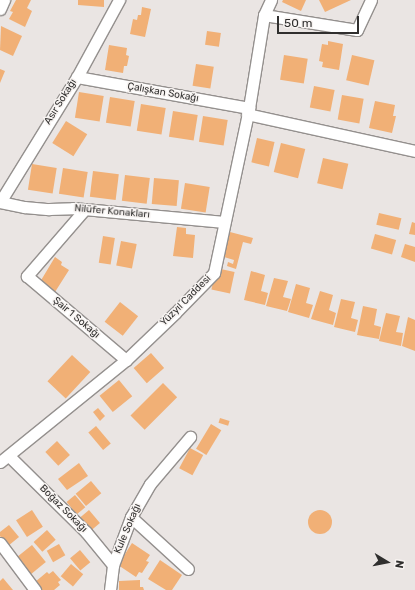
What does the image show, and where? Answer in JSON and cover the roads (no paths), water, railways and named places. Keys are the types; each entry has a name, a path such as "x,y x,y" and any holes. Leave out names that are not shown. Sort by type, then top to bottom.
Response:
{"street":[{"path":"0,9 4,0"},
{"name":"Asır Sokağı","path":"0,202 77,77 119,0"},
{"name":"Yüzyıl Caddesi","path":"0,462 126,360 214,273 248,111 264,15 271,0"},
{"path":"264,15 357,30 371,0"},
{"name":"Çalışkan Sokağı","path":"77,77 248,111 415,151"},
{"name":"Nilüfer Konakları","path":"0,202 49,209 84,209 224,222"},
{"name":"Şair 1 Sokağı","path":"84,209 27,276 126,360"},
{"name":"Kule Sokağı","path":"110,590 113,565 131,517 150,484 190,437"},
{"name":"Boğaz Sokağı","path":"9,456 86,532 113,565"},
{"path":"131,517 188,569"},
{"path":"0,543 36,590"}]}
